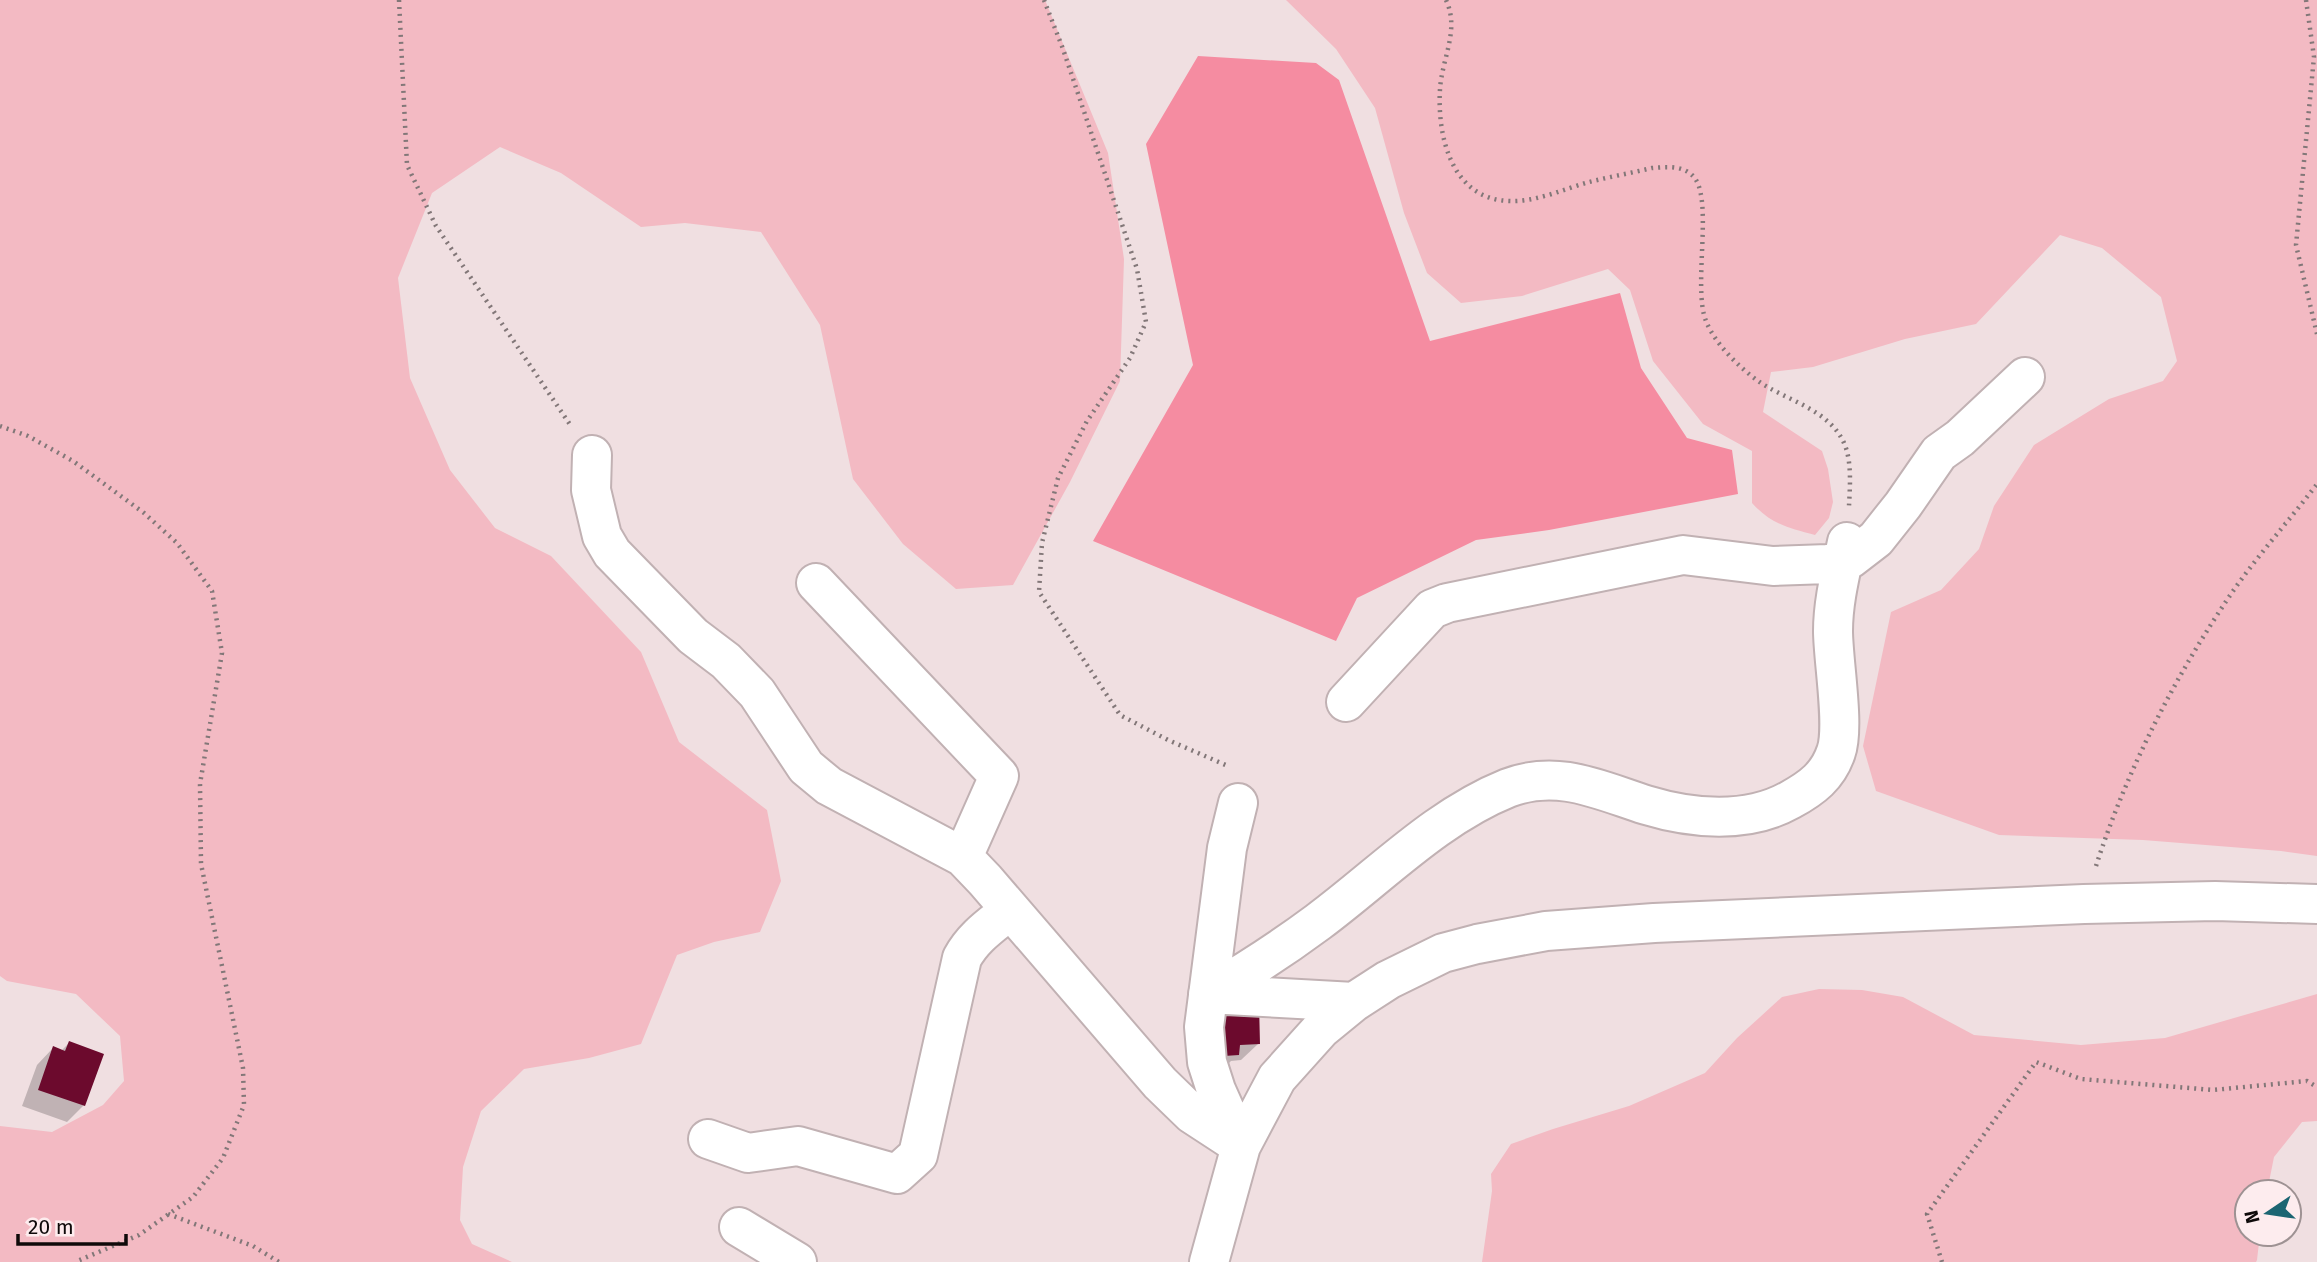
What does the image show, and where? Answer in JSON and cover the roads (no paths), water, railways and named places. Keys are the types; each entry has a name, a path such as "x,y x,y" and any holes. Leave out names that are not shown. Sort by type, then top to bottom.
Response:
{"street":[{"path":"1346,702 1432,609 1447,603 1683,555 1773,566 1863,551 1903,505 1939,453 1960,438 2025,377"},
{"path":"592,455 591,490 602,536 612,553 693,636 726,661 757,693 806,767 828,786 963,857 1160,1083 1192,1114 1241,1146"},
{"path":"1208,994 1318,922 1442,824 1509,788 1536,780 1562,779 1648,805 1722,817 1749,815 1780,806 1806,791 1825,775 1837,749 1839,719 1833,628 1836,594 1845,552"},
{"path":"817,583 999,776 963,857"},
{"path":"1238,803 1227,848 1204,1027 1208,1062 1216,1090 1241,1146"},
{"path":"1209,1262 1241,1146 1277,1078 1321,1029 1354,1002 1388,980 1443,953 1488,941 1546,931 1654,923 2084,904 2215,901 2317,904"},
{"path":"708,1139 748,1153 798,1146 897,1174 918,1155 962,957 979,934 1010,910"},
{"path":"1208,994 1354,1002"},
{"path":"739,1227 797,1262"}]}
